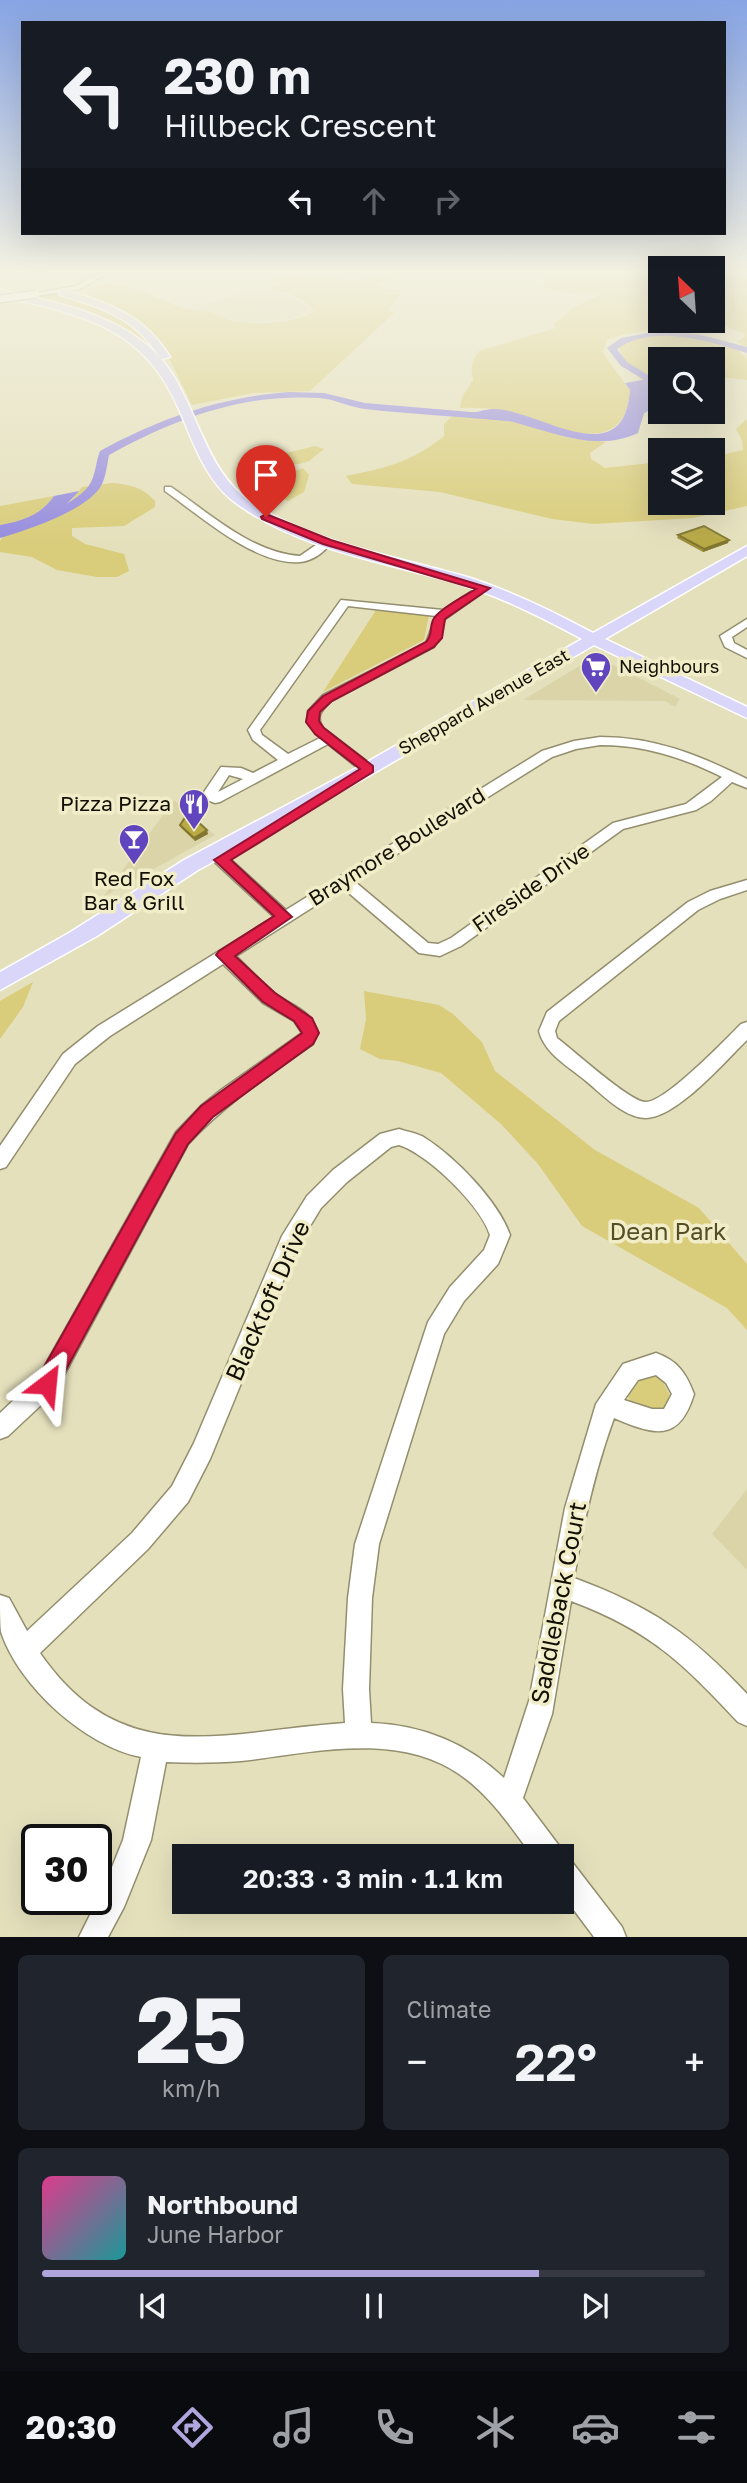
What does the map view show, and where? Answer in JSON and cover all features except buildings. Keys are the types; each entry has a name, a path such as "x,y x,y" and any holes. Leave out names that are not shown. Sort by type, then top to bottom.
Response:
{"main road":[{"path":"167,376 168,363"},
{"path":"159,364 218,480 242,503 280,525 327,542 484,588 519,601 747,713"},
{"name":"Sheppard Avenue East","path":"0,982 747,550"}],"street":[{"path":"168,489 245,542 277,555 299,559 316,552 327,542"},
{"path":"369,769 313,722 314,711 320,704 430,645 436,638 438,621 484,588"},
{"path":"287,760 257,737 254,730 345,602 446,614"},
{"path":"747,622 726,636 729,645 747,655"},
{"path":"253,779 329,738"},
{"name":"Braymore Boulevard","path":"0,1161 69,1059 104,1031 528,765 566,747 616,740 651,744 695,757 747,784"},
{"name":"Fireside Drive","path":"343,880 389,917 414,943 424,949 440,950 456,942 618,827 691,807 706,799 730,776"},
{"path":"217,856 284,917"},
{"path":"747,885 715,895 693,906 553,1017 547,1031 550,1042 619,1097 642,1110 650,1110 667,1103 747,1029"},
{"path":"0,1428 47,1384 182,1138 207,1111 307,1039 310,1033 306,1022 300,1016 269,998 224,955"},
{"name":"Blacktoft Drive","path":"24,1651 140,1541 180,1494 202,1451 289,1243 314,1202 327,1187 374,1148 386,1140 407,1138 418,1143 473,1194 494,1219 500,1235 491,1257 457,1294 435,1329 367,1544 356,1689 359,1735"},
{"name":"Saddleback Court","path":"508,1801 526,1762 542,1702 583,1475 607,1404"},
{"path":"563,1586 592,1596 662,1633 690,1654 747,1713"},
{"path":"0,1607 24,1651 45,1681 103,1733 126,1742 184,1750 359,1735 407,1738 452,1755 488,1780 508,1801 540,1844"},
{"path":"93,1937 114,1897 137,1840 156,1748"},
{"path":"574,1888 611,1937"}],"shaded area":[{"path":"642,380 648,385 648,392 638,433 617,440 575,439 510,421 467,414 490,409 511,411 575,432 595,434 612,430 624,416 630,390 625,383"},
{"path":"79,491 63,507 44,520 0,535 0,525 30,516 49,503 54,496"},
{"path":"596,656 680,699 675,707 665,701 523,700"},
{"path":"174,800 215,835 103,897"},
{"path":"747,1489 747,1570 712,1534"}],"green space":[{"path":"171,363 340,363 310,391 253,393 192,405"},
{"path":"473,363 610,363 630,390 625,413 614,427 599,433 581,433 499,410 460,408 462,397 473,380"},
{"path":"625,363 648,363 648,386 626,365"},
{"path":"725,363 747,363 747,380 725,377"},
{"path":"454,414 494,415 569,438 606,442 590,453 591,459 605,468 648,463 648,515 706,515 594,524 552,519 440,492 352,484 346,476 386,467 421,452 444,436 444,424"},
{"path":"747,419 747,506 725,511 725,454 743,450 742,440 736,429"},
{"path":"315,446 324,449 309,461 299,464 284,464 271,460 270,457"},
{"path":"303,468 309,475 304,492 288,501 276,495 295,471"},
{"path":"112,483 141,490 155,501 155,507 124,526 72,528 72,536 85,544 124,554 129,571 117,577 97,577 57,570 32,557 0,552 0,541 5,534 21,530 66,507 82,487"},
{"path":"54,496 43,508 30,516 0,525 0,506"},
{"path":"378,607 429,616 424,640 323,692"},
{"path":"33,982 23,1007 0,1039 0,1001"},
{"name":"Dean Park","path":"364,991 439,1005 453,1014 482,1042 495,1071 595,1150 699,1208 747,1264 747,1330 727,1308 582,1226 538,1164 501,1124 441,1073 380,1059 360,1049 366,1019"},
{"path":"647,1373 661,1378 672,1400 665,1409 655,1411 630,1401 627,1394"}],"waterway":[{"path":"624,363 648,378 643,411"},
{"path":"0,534 52,514 89,493 95,486 104,453 180,416 234,401 318,395 365,406 526,420"}],"place":[{"name":"Neighbours","path":"596,694"},
{"name":"Pizza Pizza","path":"194,831"},
{"name":"Red Fox Bar & Grill","path":"134,866"}],"route":[{"path":"47,1384 182,1138 207,1111 307,1039 310,1033 306,1022 300,1016 269,998 224,955 284,917 221,860 369,769 319,731 313,722 314,711 327,698 430,645 436,638 441,617 484,588 327,542 266,517"}]}
